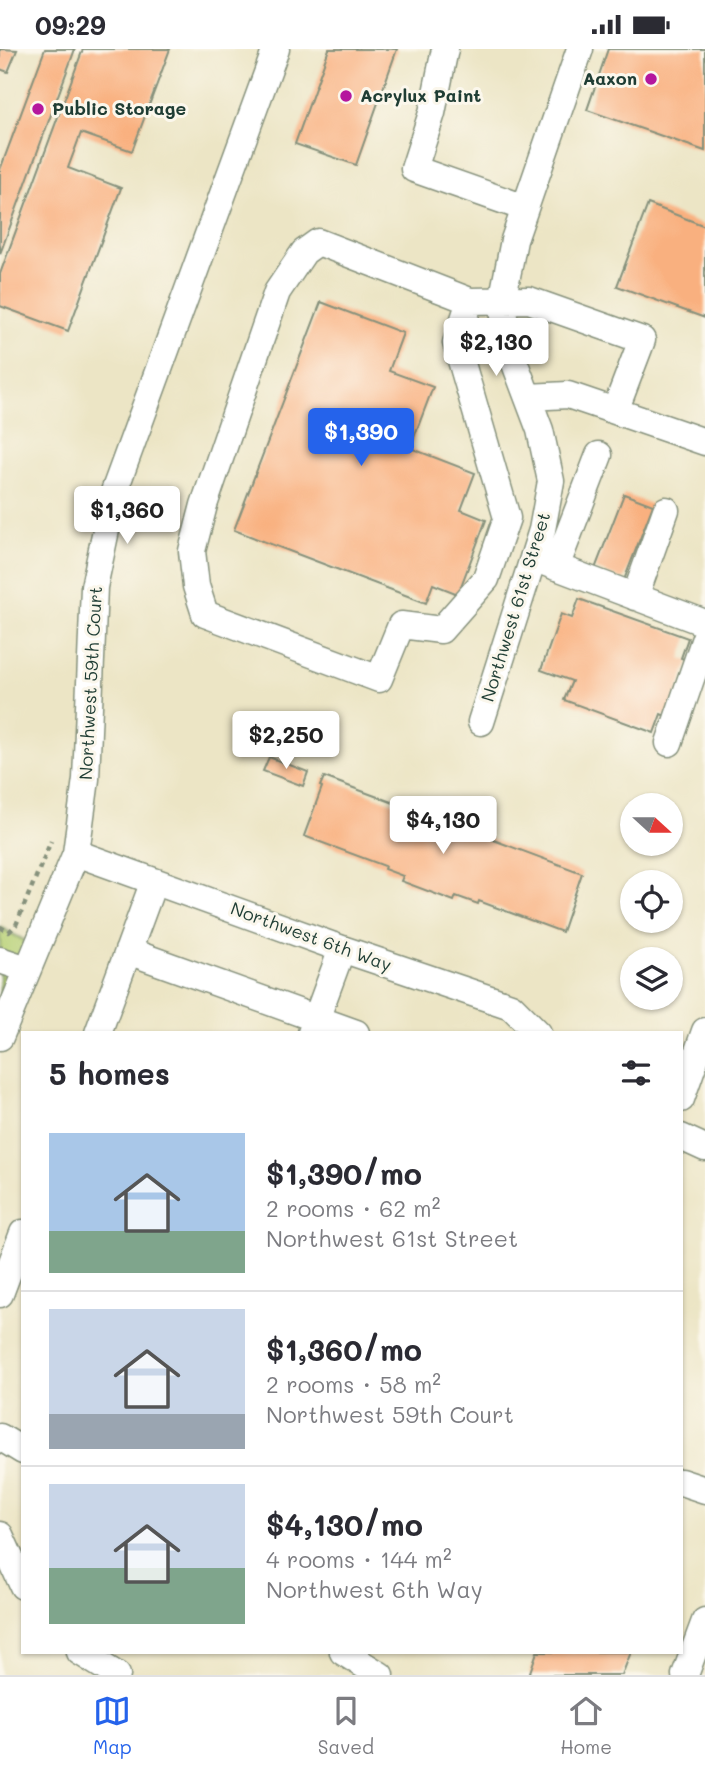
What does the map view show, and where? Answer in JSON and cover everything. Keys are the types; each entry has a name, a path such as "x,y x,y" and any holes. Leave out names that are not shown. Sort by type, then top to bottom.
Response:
{"street":[{"name":"Northwest 59th Court","path":"0,1037 76,853 86,779 94,587 114,492 276,49"},
{"path":"445,49 432,113 414,169 525,208"},
{"name":"Northwest 61st Street","path":"481,722 545,563 542,530 551,481 540,429 508,345 502,302 514,240 580,49"},
{"path":"470,301 456,343 507,518 486,579 441,630 401,625 379,679 205,614 196,586 192,551 204,505 277,292 304,253 318,242 470,301 529,299 642,340 615,411"},
{"path":"528,397 568,395 705,442"},
{"path":"599,455 545,563 705,622"},
{"path":"635,597 666,510"},
{"path":"669,743 705,638"},
{"name":"Northwest 6th Way","path":"76,853 342,949 511,1006 536,1031"},
{"path":"98,1031 154,881"},
{"path":"314,1026 342,949"},
{"path":"128,951 314,1026 344,1031"},
{"path":"0,960 27,969"},
{"path":"683,1093 705,1031"},
{"path":"683,1138 705,1148"},
{"path":"0,1294 21,1238"},
{"path":"0,1437 21,1450"},
{"path":"683,1483 705,1490"},
{"path":"0,1535 21,1582"},
{"path":"685,1675 705,1621"},
{"path":"83,1654 117,1675"},
{"path":"347,1654 374,1668"}],"green space":[{"path":"0,927 29,943 0,1003"}],"building":[{"path":"0,49 17,50 8,72 0,69"},
{"name":"Public Storage","path":"45,49 75,49 0,254 0,170"},
{"path":"83,49 170,49 132,151 81,133 68,168 121,188 68,331 0,306 0,274"},
{"name":"Acrylux Paint","path":"329,49 397,49 356,165 295,144"},
{"name":"Aaxon","path":"608,49 705,49 705,151 587,110"},
{"path":"648,204 705,226 705,318 617,286"},
{"path":"321,302 403,333 389,371 433,387 410,448 475,473 461,510 486,520 458,594 433,584 426,603 234,530"},
{"path":"624,494 653,505 624,580 595,569"},
{"path":"579,599 688,638 681,658 689,661 668,717 661,714 654,733 564,700 572,681 541,670 561,614 572,618"},
{"path":"269,757 308,772 303,786 263,771"},
{"path":"324,777 582,873 562,932 479,901 478,904 456,896 454,901 401,881 403,876 384,869 385,866 304,836"},
{"path":"536,1654 630,1654 622,1675 529,1675"}],"place":[{"name":"Aaxon","path":"651,79"},
{"name":"Acrylux Paint","path":"346,96"},
{"name":"Public Storage","path":"38,109"}]}
